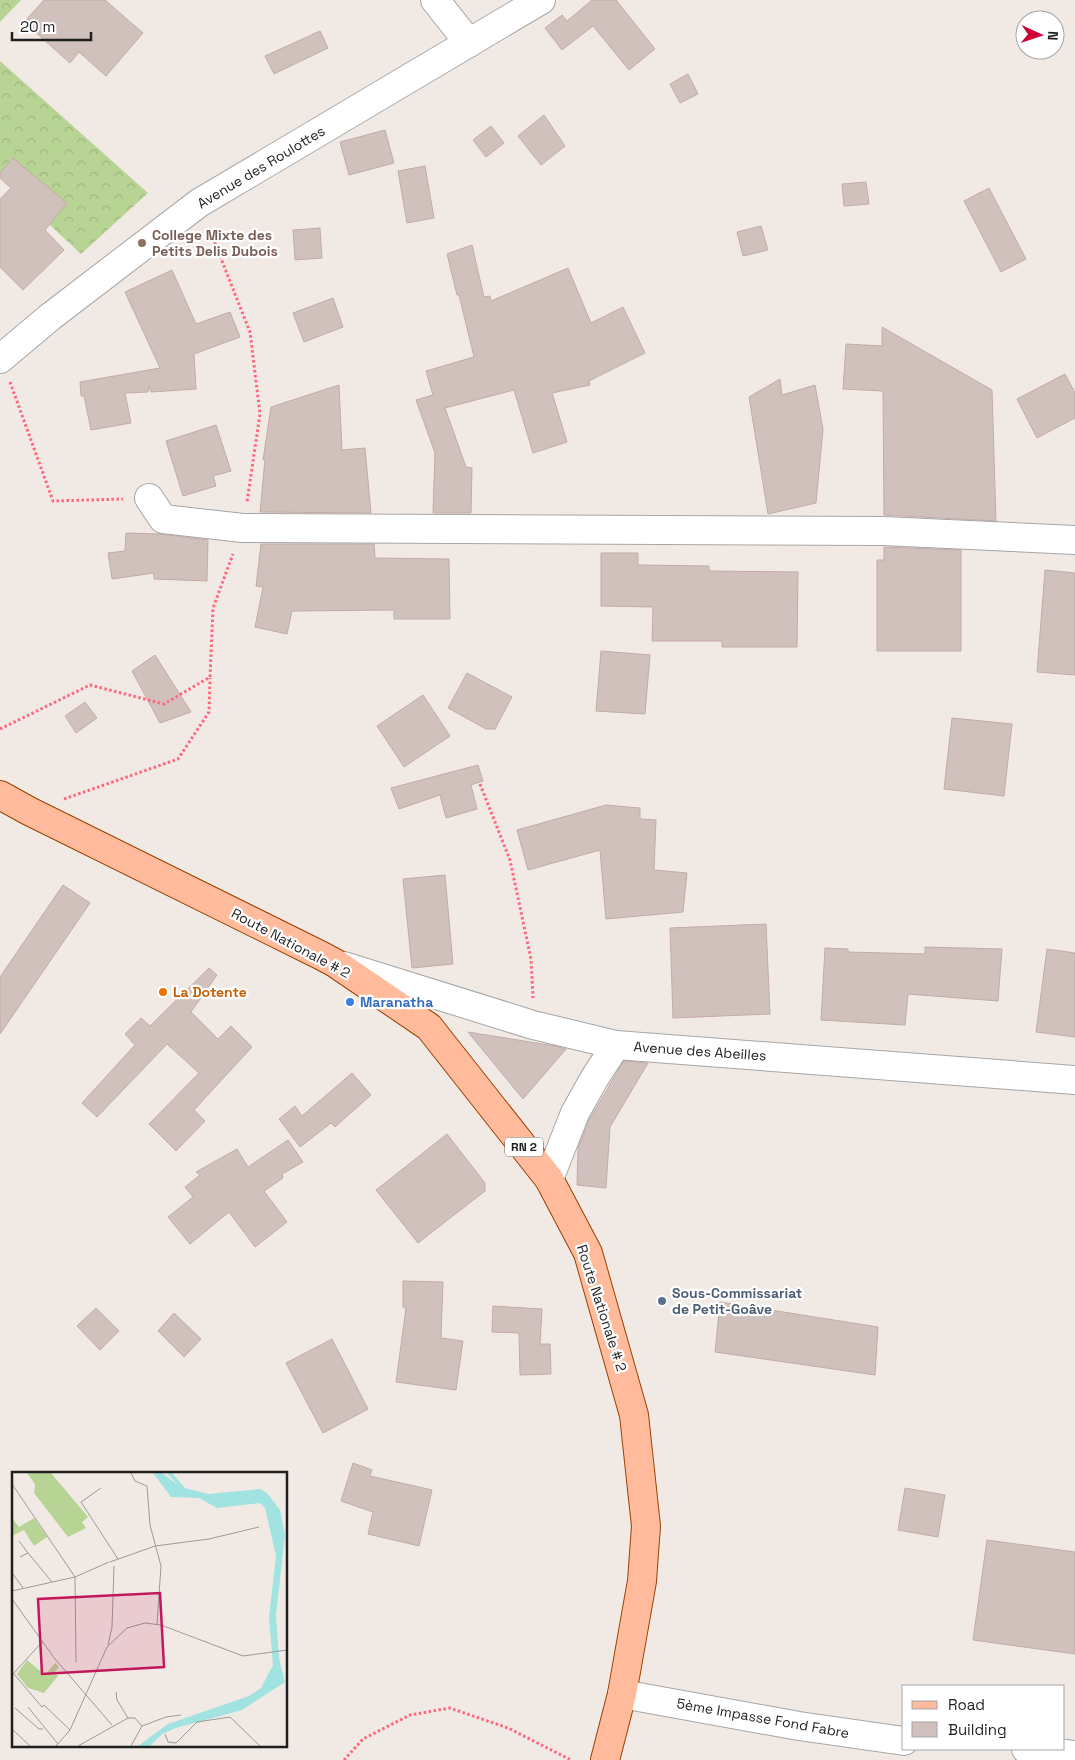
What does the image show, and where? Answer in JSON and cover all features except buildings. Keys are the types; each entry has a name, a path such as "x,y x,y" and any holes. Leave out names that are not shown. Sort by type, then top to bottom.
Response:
{"main road":[{"name":"Route Nationale # 2","path":"0,795 335,963 429,1027 550,1178 588,1253 634,1415 646,1526 642,1581 622,1694 605,1760"}],"street":[{"path":"435,0 469,43"},
{"name":"Avenue des Roulottes","path":"0,358 50,316 199,203 540,0"},
{"path":"149,498 163,519 243,528 883,531 1075,540"},
{"name":"Avenue des Abeilles","path":"335,963 534,1025 616,1045 1075,1080"},
{"path":"550,1178 575,1113 616,1045"},
{"name":"5ème Impasse Fond Fabre","path":"622,1694 799,1726 902,1742"},
{"path":"1034,1750 1075,1755"}],"path":[{"path":"0,358 53,501 149,498"},
{"path":"29,811 178,759 209,712 210,677"},
{"path":"480,784 510,860 531,959 534,1025"},
{"path":"344,1760 363,1739 410,1715 450,1708 508,1728 571,1760"}],"green space":[{"path":"0,0 21,0 0,22"},
{"path":"0,61 148,193 81,254 0,178"}],"place":[{"name":"College Mixte des Petits Delis Dubois","path":"142,243"},
{"name":"La Dotente","path":"163,992"},
{"name":"Maranatha","path":"350,1002"},
{"name":"Sous-Commissariat de Petit-Goâve","path":"662,1301"}]}
